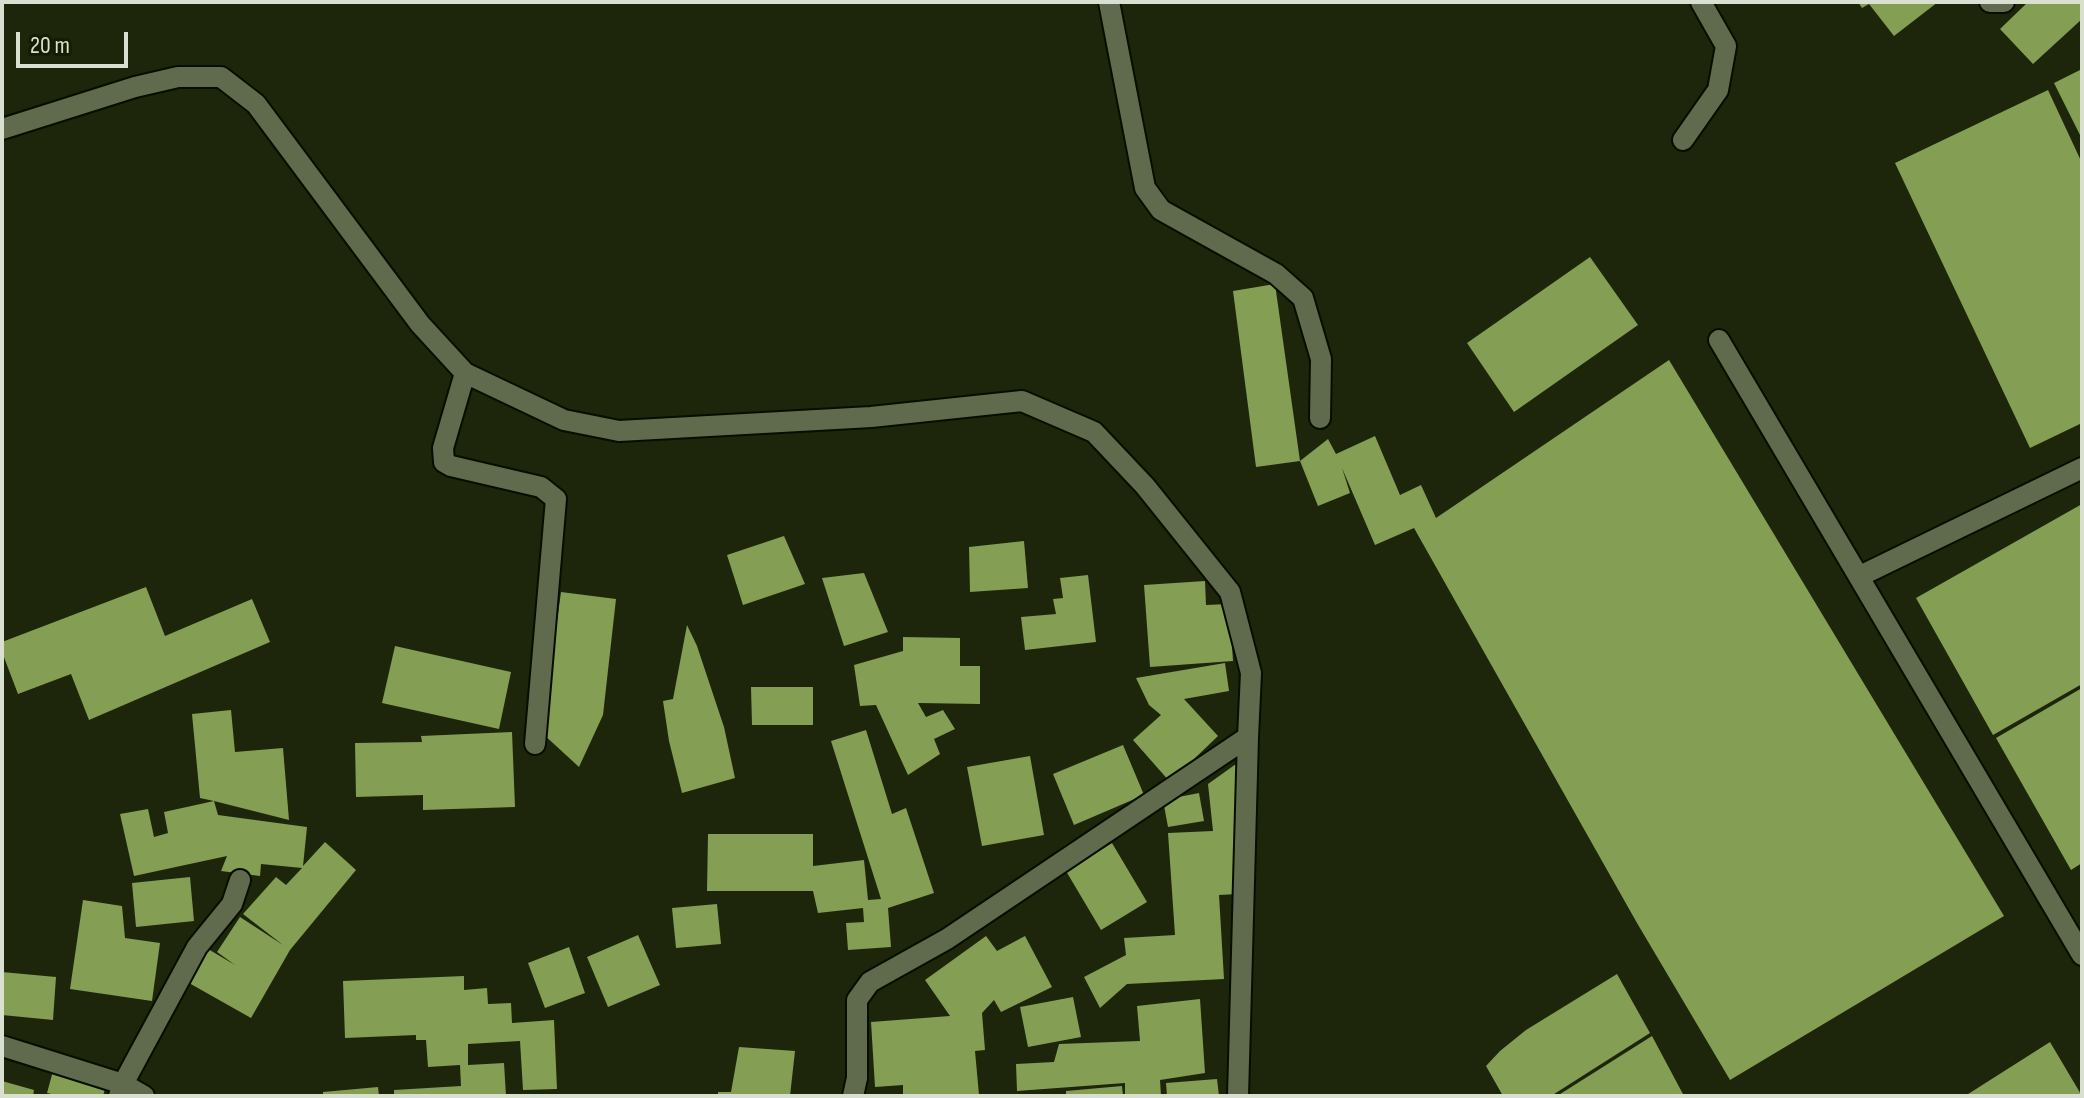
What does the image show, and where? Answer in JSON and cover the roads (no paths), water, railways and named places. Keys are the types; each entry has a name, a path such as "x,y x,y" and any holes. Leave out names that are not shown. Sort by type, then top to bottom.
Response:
{"street":[{"path":"1109,2 1145,188 1161,210 1276,274 1303,298 1321,359 1320,418"},
{"path":"1683,140 1718,90 1726,46 1701,2"},
{"path":"1990,2 2004,2"},
{"path":"2,129 164,80 221,77 256,104 420,324 465,373 564,420 619,431 871,417 1022,401 1094,432 1145,486 1230,592 1251,673 1238,1096"},
{"path":"1719,340 2082,955"},
{"path":"465,373 443,448 444,462 541,487 556,499 535,744"},
{"path":"1860,576 2082,468"},
{"path":"853,1096 857,1078 857,1000 870,982 947,939 1248,737"},
{"path":"121,1090 197,947 232,904 240,880"},
{"path":"2,1046 144,1096"}]}
